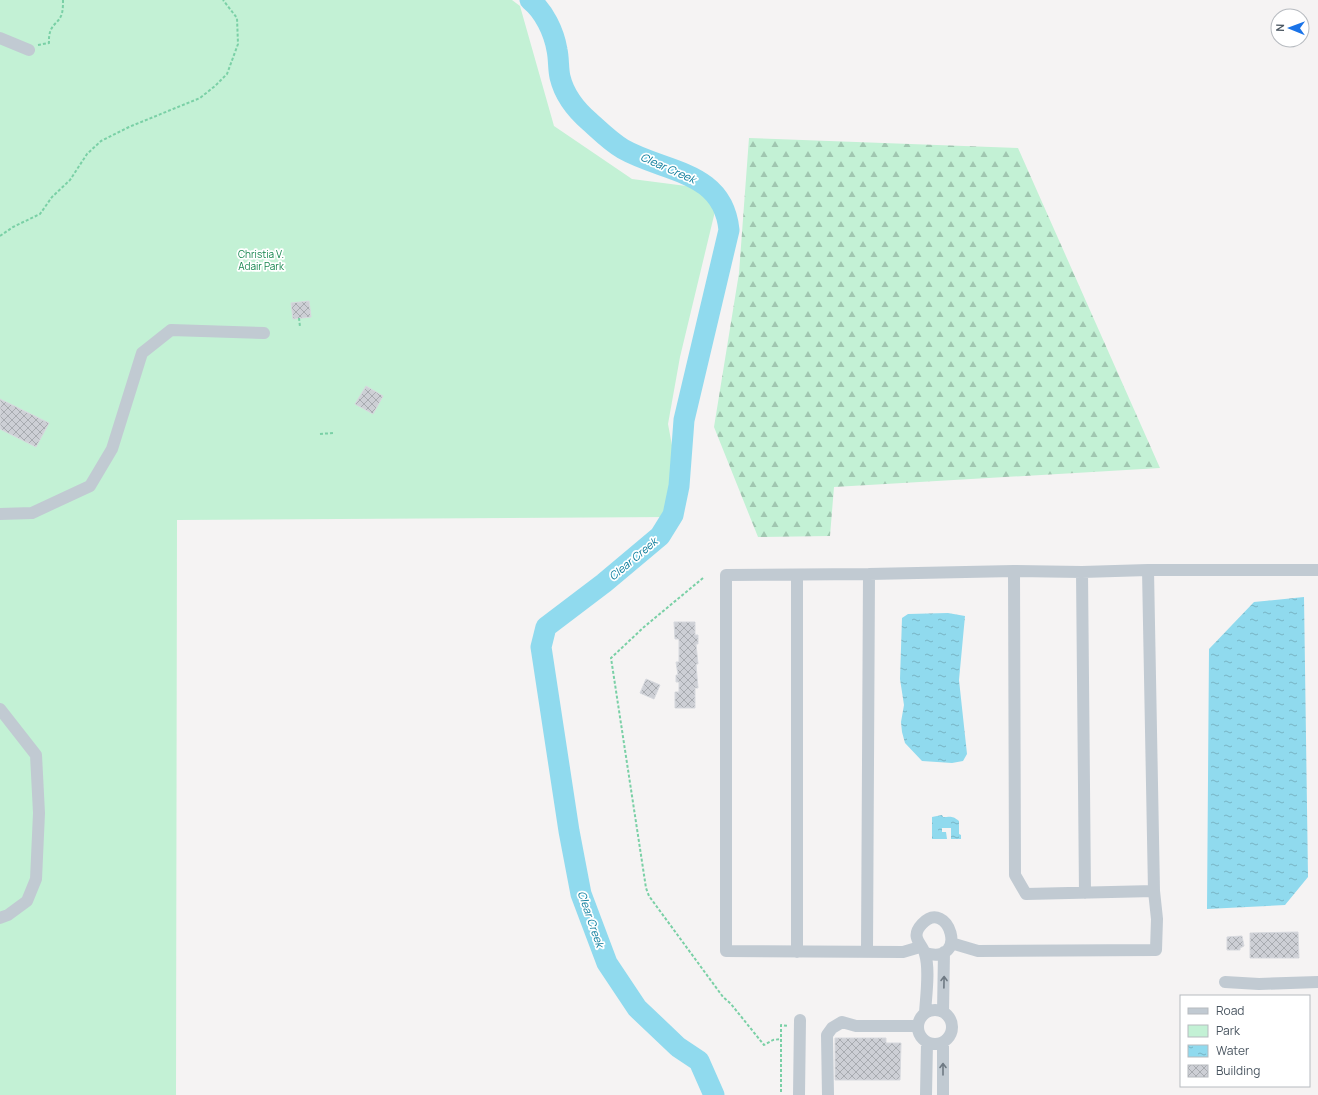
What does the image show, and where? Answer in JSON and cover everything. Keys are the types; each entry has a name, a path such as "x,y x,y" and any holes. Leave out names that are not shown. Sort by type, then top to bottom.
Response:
{"street":[{"path":"0,38 29,50"},
{"path":"0,514 32,513 90,486 112,449 142,353 171,330 264,333"},
{"path":"1148,570 1156,950 978,951 948,947 937,954 923,950 903,952 726,951 726,575 1014,571 1082,572 1148,570 1318,570"},
{"path":"1014,571 1015,875 1026,894 1154,891"},
{"path":"1082,572 1085,893"},
{"path":"867,952 869,574"},
{"path":"797,575 797,952"},
{"path":"0,709 36,755 39,813 36,879 27,901 8,915 0,918"},
{"path":"926,1013 923,950 917,937 920,926 924,922 935,918 941,920 950,928 952,933 948,947 943,1012"},
{"path":"1225,982 1259,984 1318,982"},
{"path":"931,1010 943,1012 950,1020 952,1026 950,1036 943,1042 936,1045 927,1043 921,1038 918,1026 921,1017 931,1010"},
{"path":"828,1095 827,1035 832,1028 842,1022 856,1026 918,1026"},
{"path":"796,1023 799,1095"},
{"path":"943,1042 943,1095"},
{"path":"926,1095 927,1043"}],"path":[{"path":"29,50 42,43 49,43 48,34 53,24 62,14 63,0"},
{"path":"0,236 13,227 40,214 52,197 70,180 87,154 101,141 200,98 227,74 238,44 237,18 223,0"},
{"path":"300,318 300,327"},
{"path":"320,434 332,433"},
{"path":"703,578 611,658 647,892 723,997 731,1004 764,1045 773,1040 781,1039"},
{"path":"781,1092 781,1026 796,1023"}],"green space":[{"name":"Christia V. Adair Park","path":"0,0 512,0 520,6 554,126 632,179 694,187 717,203 680,357 668,424 676,467 670,517 177,520 176,1095 0,1095"},
{"path":"749,138 1018,148 1160,468 834,487 830,536 758,537 714,427 739,273"}],"water":[{"path":"1304,597 1308,877 1285,905 1207,909 1209,649 1254,602"},
{"path":"948,613 965,616 959,680 967,754 963,761 952,763 922,761 905,743 902,732 901,722 904,705 900,679 902,618 908,614"},
{"path":"942,815 943,817 953,817 959,821 959,834 961,835 961,839 951,839 951,828 942,828 942,832 946,832 947,839 932,839 932,817"}],"building":[{"path":"309,301 311,317 293,319 291,303"},
{"path":"366,386 383,396 373,414 355,404"},
{"path":"0,399 49,423 36,447 0,429"},
{"path":"674,622 695,622 695,635 698,635 698,644 696,644 698,664 696,664 698,688 695,688 695,708 675,708 675,692 679,692 679,682 676,682 676,675 678,675 676,662 679,662 679,639 675,639"},
{"path":"646,679 660,685 654,699 640,693"},
{"path":"1298,932 1299,958 1250,958 1250,933"},
{"path":"1242,936 1244,946 1240,948 1240,950 1227,950 1227,937"},
{"path":"835,1038 886,1038 886,1043 901,1043 900,1080 835,1080"}],"waterway":[{"name":"Clear Creek","path":"530,0 540,10 548,22 557,50 559,74 564,90 580,112 614,143 623,149 639,157 690,176 704,184 716,195 724,210 729,230 684,420 679,486 673,515 660,536 604,583 546,627 541,647 569,831 581,894 607,963 637,1008 678,1047 699,1061 714,1095"}]}
